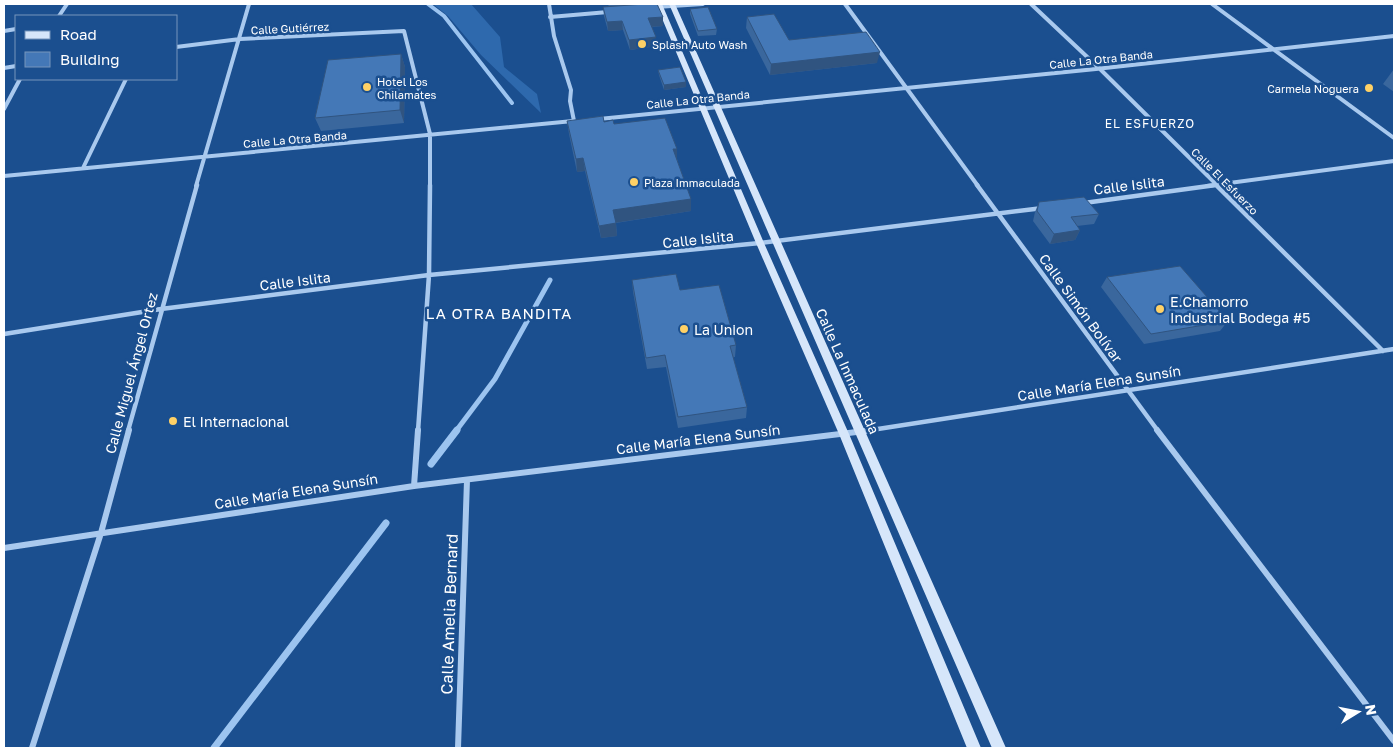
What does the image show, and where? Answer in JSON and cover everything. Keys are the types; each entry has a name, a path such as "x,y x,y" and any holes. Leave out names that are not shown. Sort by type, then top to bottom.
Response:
{"main road":[{"name":"Calle La Inmaculada","path":"672,5 999,748"},
{"path":"657,6 678,46 760,244 844,434 974,748"},
{"path":"678,46 690,45"},
{"path":"742,201 757,199"}],"street":[{"path":"60,15 68,4"},
{"name":"Calle Miguel Ángel Ortez","path":"32,748 100,533 161,309 249,4"},
{"path":"549,4 554,36 571,90 570,101 574,121"},
{"path":"657,6 703,4"},
{"name":"Calle Simón Bolívar","path":"845,4 1128,391 1394,741"},
{"name":"Calle El Esfuerzo","path":"1031,4 1218,185 1383,351"},
{"path":"1212,4 1394,138"},
{"path":"550,17 614,11"},
{"name":"Calle Gutiérrez","path":"178,47 240,39 404,32 430,134"},
{"name":"Calle La Otra Banda","path":"591,119 717,105 1100,69 1394,36"},
{"path":"4,109 19,80"},
{"path":"83,168 126,80"},
{"name":"Calle La Otra Banda","path":"4,176 583,120"},
{"path":"414,486 429,274 430,134"},
{"name":"Calle Islita","path":"1075,204 1394,161"},
{"name":"Calle Islita","path":"4,334 161,309 429,274 760,244 1046,207"},
{"name":"Calle María Elena Sunsín","path":"4,548 414,486 860,432 1394,350"},
{"name":"Calle Amelia Bernard","path":"458,748 467,480"}],"shaded area":[{"path":"433,4 471,4 500,37 504,67 537,94 541,113 481,55 448,16"}],"building":[{"path":"657,4 663,17 648,18 656,37 629,40 622,21 607,22 603,7"},
{"path":"708,7 717,29 698,31 690,9"},
{"path":"774,14 789,40 866,32 880,52 771,64 747,17"},
{"path":"401,54 400,110 315,118 328,60"},
{"path":"680,67 686,82 664,85 658,70"},
{"name":"Plaza Immaculada","path":"603,116 604,122 613,120 614,124 665,118 677,149 673,149 691,199 613,210 616,223 599,226 583,158 576,159 567,121"},
{"path":"1084,197 1099,214 1071,217 1080,230 1054,234 1037,211 1039,202"},
{"name":"E.Chamorro Industrial Bodega #5","path":"1180,266 1228,321 1151,334 1107,277"},
{"path":"676,274 680,290 719,285 736,345 730,346 747,407 678,417 665,355 646,358 632,280"}],"waterway":[{"path":"428,4 444,16 512,103"},
{"path":"456,431 495,379 550,280"},
{"path":"431,464 457,430"},
{"path":"214,748 386,523"}],"place":[{"name":"Splash Auto Wash","path":"642,44"},
{"name":"Hotel Los Chilamates","path":"367,87"},
{"name":"Carmela Noguera","path":"1369,88"},
{"name":"Plaza Immaculada","path":"634,182"},
{"name":"E.Chamorro Industrial Bodega #5","path":"1160,309"},
{"name":"La Union","path":"684,329"},
{"name":"El Internacional","path":"173,421"}],"district":[{"name":"EL ESFUERZO","path":"1150,123"},
{"name":"LA OTRA BANDITA","path":"499,313"}]}
